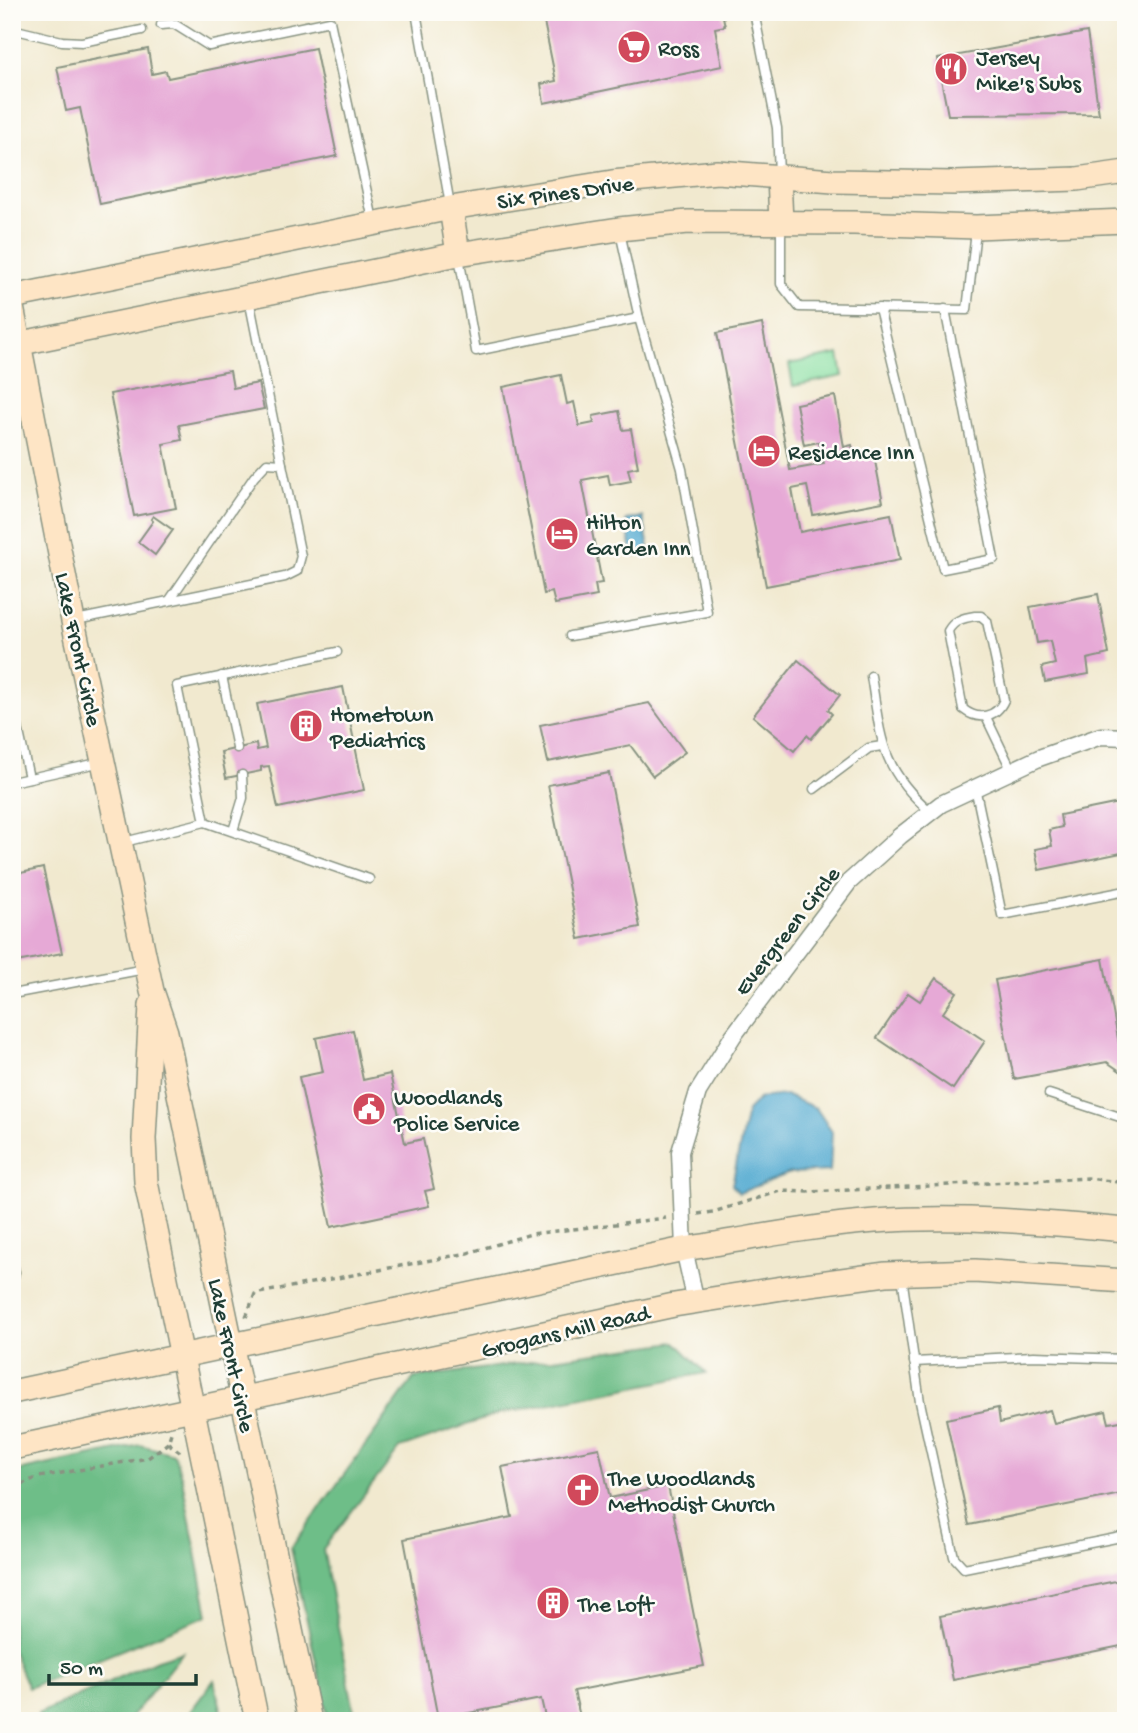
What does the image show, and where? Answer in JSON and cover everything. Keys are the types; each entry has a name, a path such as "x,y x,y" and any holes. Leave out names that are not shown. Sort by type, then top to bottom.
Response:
{"street":[{"name":"Six Pines Drive","path":"12,297 451,208 612,182 717,172 834,181 954,183 1077,179 1126,172"},
{"path":"779,177 781,222"},
{"path":"451,208 458,254"},
{"name":"Six Pines Drive","path":"16,344 458,254 619,229 688,222 976,228 1126,221"},
{"name":"Lake Front Circle","path":"12,307 16,344 73,621 150,980 166,1032 310,1721"},
{"name":"Evergreen Circle","path":"696,1302 684,1249 680,1153 698,1093 733,1036 849,882 900,836 941,804 1039,758 1101,736 1126,737"},
{"name":"Lake Front Circle","path":"150,980 144,1162 257,1721"},
{"path":"12,1392 684,1249 874,1221 963,1218 1126,1230"},
{"name":"Grogans Mill Road","path":"12,1448 696,1302 789,1287 902,1273 975,1271 1126,1282"}],"lane":[{"path":"416,12 451,208"},
{"path":"754,12 777,128 779,177"},
{"path":"160,25 174,24 209,46 330,21 374,223"},
{"path":"12,29 62,41 82,42 142,30"},
{"path":"781,222 781,284 799,307 967,310 976,228"},
{"path":"570,636 707,612 682,469 639,318 619,229"},
{"path":"458,254 476,351 639,318"},
{"path":"73,621 285,577 297,571 301,556 249,297"},
{"path":"879,308 943,569 994,559 945,309"},
{"path":"169,601 254,477 267,463 282,464"},
{"path":"975,616 981,616 987,621 1004,700 1001,708 986,717 972,716 963,709 948,631 952,623 975,616"},
{"path":"205,822 177,685 337,652"},
{"path":"222,676 237,748"},
{"path":"871,676 882,746 911,795 931,812"},
{"path":"12,700 29,778"},
{"path":"986,717 1012,771"},
{"path":"814,789 869,748 882,746"},
{"path":"12,782 104,762"},
{"path":"233,831 243,799 242,775"},
{"path":"975,788 1002,915 1126,891"},
{"path":"121,842 205,822 369,879"},
{"path":"12,994 150,980"},
{"path":"1049,1094 1126,1119"},
{"path":"12,1260 15,1272 12,1284"},
{"path":"902,1273 920,1402 954,1556 964,1568 1126,1536"},
{"path":"914,1362 1034,1356 1126,1359"}],"green space":[{"path":"839,354 843,376 793,386 789,364"},
{"path":"675,1342 706,1373 501,1413 400,1448 323,1549 356,1721 329,1721 291,1548 414,1378"},
{"path":"140,1445 174,1454 182,1479 208,1615 28,1688 12,1650 12,1472"},
{"path":"183,1652 128,1721 41,1721 38,1714 157,1660"},
{"path":"214,1680 224,1721 183,1721"}],"water":[{"path":"643,517 650,553 633,556 626,520"},
{"path":"785,1095 816,1108 832,1132 830,1171 790,1173 739,1193 732,1185 747,1111 760,1098"}],"building":[{"name":"Ross","path":"542,12 722,12 725,26 715,28 722,66 544,103 541,84 556,81"},
{"path":"1087,32 1099,114 948,115 937,59"},
{"path":"315,48 337,156 100,204 80,108 66,111 57,67 148,49 152,74 166,71 168,78"},
{"name":"Residence Inn","path":"762,324 790,470 824,464 819,442 804,445 796,404 835,396 844,447 852,445 855,459 874,456 883,502 813,515 807,486 792,489 800,532 891,514 900,560 766,586 717,333"},
{"path":"230,371 233,388 258,383 264,409 179,425 182,440 163,444 176,508 134,516 110,394"},
{"name":"Hilton Garden Inn","path":"561,375 567,404 574,402 579,426 594,423 593,416 619,411 623,430 631,429 638,467 628,469 631,481 610,485 608,475 582,480 602,583 595,584 597,596 555,604 552,592 544,594 503,387"},
{"path":"153,516 173,530 155,555 138,542 153,521"},
{"path":"1098,594 1109,654 1087,659 1089,674 1045,682 1042,667 1055,664 1050,641 1037,643 1030,607"},
{"path":"798,660 840,695 828,710 832,714 811,739 807,735 794,751 753,716"},
{"name":"Hometown Pediatrics","path":"343,687 364,790 278,808 269,766 261,767 261,771 226,778 221,752 256,744 257,750 266,748 257,704"},
{"path":"649,703 685,752 653,776 630,745 548,762 540,725"},
{"path":"609,773 640,927 579,939 548,785"},
{"path":"1119,803 1121,813 1126,812 1126,852 1039,870 1035,849 1052,846 1049,830 1062,827 1060,815"},
{"path":"43,868 62,953 12,963 12,875"},
{"path":"1103,959 1119,1044 1126,1049 1126,1075 1107,1062 1014,1079 995,980"},
{"path":"936,978 957,992 943,1013 985,1041 953,1089 877,1038 908,993 920,1001"},
{"path":"353,1030 363,1080 390,1074 405,1143 423,1139 434,1189 425,1191 429,1206 331,1227 299,1077 323,1072 316,1038"},
{"path":"998,1408 1000,1423 1050,1410 1054,1423 1106,1411 1109,1423 1126,1420 1126,1493 969,1525 946,1419"},
{"name":"The Loft","path":"599,1448 610,1498 668,1486 704,1666 574,1691 581,1721 546,1721 541,1699 438,1719 404,1539 512,1517 502,1467"},
{"path":"1126,1579 1126,1645 953,1680 940,1616"}],"place":[{"name":"Ross","path":"634,47"},
{"name":"Jersey Mike's Subs","path":"951,69"},
{"name":"Residence Inn","path":"764,451"},
{"name":"Hilton Garden Inn","path":"562,534"},
{"name":"Hometown Pediatrics","path":"306,726"},
{"name":"Woodlands Police Service","path":"369,1109"},
{"name":"The Woodlands Methodist Church","path":"583,1490"},
{"name":"The Loft","path":"553,1603"}]}
